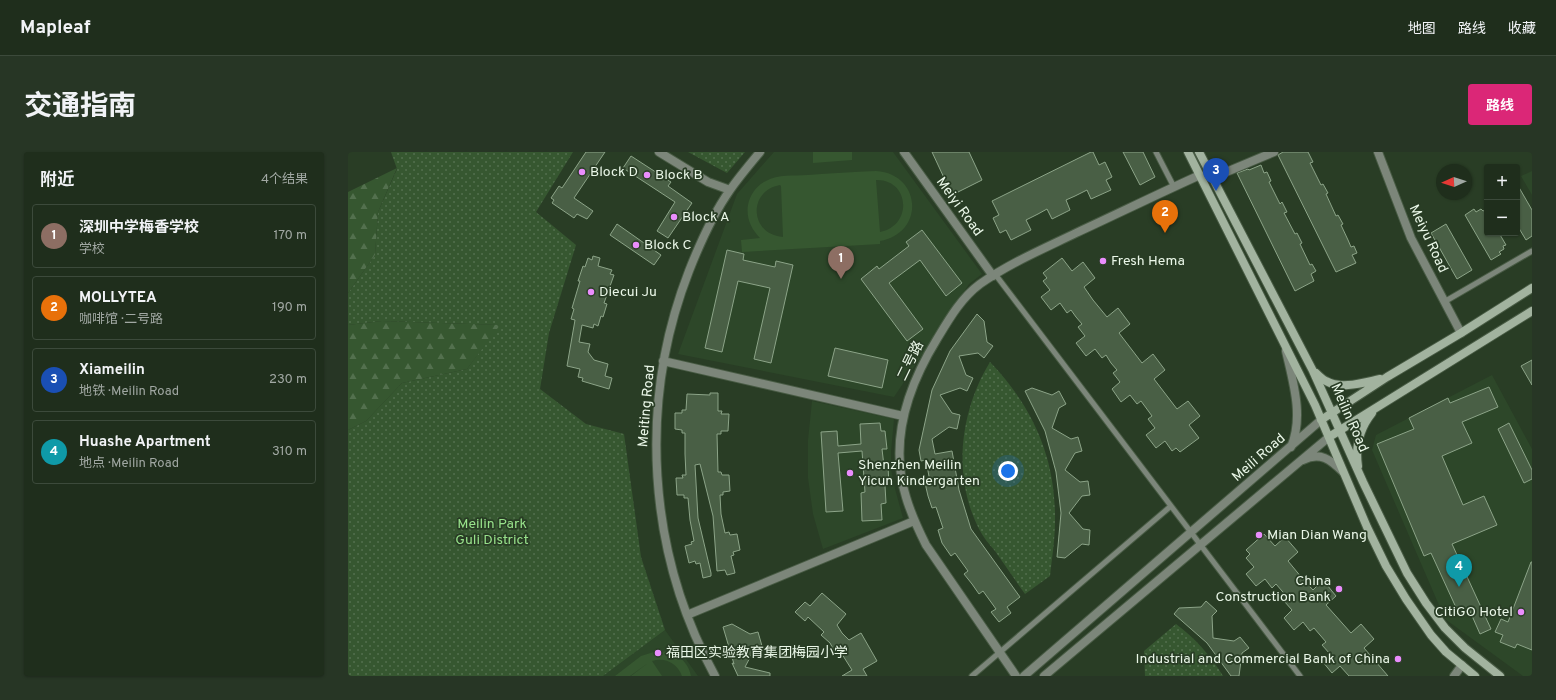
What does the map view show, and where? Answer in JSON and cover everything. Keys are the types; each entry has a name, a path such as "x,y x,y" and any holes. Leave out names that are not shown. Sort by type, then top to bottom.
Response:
{"main road":[{"name":"Meilin Road","path":"1188,152 1283,340 1329,437 1377,548 1399,589 1431,635 1446,652 1475,676"},
{"name":"Meilin Road","path":"1199,152 1313,371 1363,482 1407,573 1426,603 1445,628 1465,648 1500,676"},
{"name":"Meili Road","path":"1321,420 1387,377 1461,333 1532,288"},
{"name":"Meili Road","path":"1329,437 1532,311"},
{"path":"1313,371 1327,382 1340,384 1364,382 1387,377"},
{"path":"1363,482 1357,458 1358,444 1361,431 1366,420 1375,408"}],"street":[{"path":"659,152 708,182 730,190"},
{"name":"Meiting Road","path":"715,676 687,615 673,574 658,490 656,446 657,418 663,361 671,325 690,269 711,222 730,190 760,152"},
{"name":"Meiyi Road","path":"904,152 994,275"},
{"path":"1212,178 1274,152"},
{"name":"Meiyu Road","path":"1378,152 1411,238 1461,333"},
{"name":"二号路","path":"1016,676 926,544 914,522 905,496 900,469 900,442 903,416 913,385 928,353 953,312 978,285 1012,263 1200,175"},
{"path":"1283,340 1293,380 1297,412 1296,428 1291,448"},
{"path":"663,361 903,416"},
{"name":"Meili Road","path":"1024,676 1291,448 1321,420"},
{"name":"Meili Road","path":"1044,676 1329,437"},
{"path":"1292,467 1305,459 1317,456 1330,460 1343,472"},
{"path":"687,615 914,522"},
{"path":"1454,676 1462,665"}],"lane":[{"path":"1156,152 1174,187"},
{"path":"1444,302 1532,251"},
{"path":"994,275 1300,676"},
{"path":"972,676 1171,506"}],"shaded area":[{"path":"774,152 893,152 982,274 969,284 894,397 678,354 737,194"},
{"path":"1532,171 1532,195 1521,176"},
{"path":"1492,375 1532,449 1532,676 1523,676 1445,619 1372,450 1376,435"},
{"name":"Shenzhen Meilin Yicun Kindergarten","path":"812,401 894,419 891,469 903,518 823,549 813,514 808,478 808,440"},
{"name":"福田区实验教育集团梅园小学","path":"665,630 698,676 603,676"}],"green space":[{"name":"Meilin Park Guli District","path":"391,152 573,152 536,212 576,245 549,333 540,389 586,424 624,434 641,557 665,630 603,676 348,676 348,430 366,421 402,383 467,369 499,325 382,321 348,325 348,293 375,255 378,212 397,169"},
{"path":"688,152 745,152 727,173"},
{"path":"813,152 852,152 852,160 813,163"},
{"path":"397,168 378,212 375,255 348,293 348,192"},
{"path":"876,171 891,175 902,182 909,192 912,204 911,216 905,227 895,236 880,241 880,244 742,252 741,240 760,238 750,223 748,205 752,194 762,183 781,176","holes":["876,180 887,182 896,187 901,194 903,203 902,213 898,221 891,228 880,232","780,185 781,186 783,237 772,234 764,229 759,221 757,212 758,204 762,195 769,189"]},
{"path":"382,321 500,325 467,369 402,383 366,421 348,430 348,325"},
{"path":"990,362 1005,379 1030,415 1046,455 1051,476 1055,521 1050,576 1025,594 981,532 970,509 965,487 963,444 966,422 980,381"},
{"path":"1176,624 1190,635 1202,648 1223,676 1145,676 1144,651"},
{"path":"657,651 674,654 679,657 687,665 691,676 682,676 674,664 657,660 652,661 662,676 631,676 648,663 630,676 615,676 641,656"}],"building":[{"name":"Block D","path":"586,152 605,152 574,198 593,211 587,219 577,214 574,218 552,203 554,200 551,198 559,186 562,188"},
{"path":"932,152 969,152 982,180 952,195"},
{"path":"1093,152 1099,165 1105,162 1112,177 1106,180 1111,190 1091,199 1087,190 1066,200 1070,210 1052,219 1047,209 1026,220 1031,230 1011,240 1006,230 1000,233 993,218 999,215 992,201"},
{"path":"1123,152 1143,152 1155,177 1140,185"},
{"path":"1283,152 1308,152 1313,162 1310,163 1321,185 1323,184 1328,193 1326,194 1336,216 1338,215 1343,224 1341,225 1351,247 1354,246 1357,253 1352,255 1356,263 1336,272 1278,155"},
{"path":"631,156 671,182 668,186 692,203 668,238 657,231 675,202 623,168"},
{"path":"1261,165 1264,173 1267,172 1271,181 1269,182 1280,204 1282,202 1287,212 1284,213 1295,234 1297,233 1302,243 1300,244 1310,265 1312,264 1316,271 1311,274 1314,281 1295,291 1237,173"},
{"path":"1520,189 1532,210 1532,236 1526,240 1520,230"},
{"path":"1474,209 1476,212 1481,209 1484,210 1484,236 1501,236 1506,245 1503,246 1504,249 1499,252 1501,254 1491,260 1465,215"},
{"name":"Block C","path":"617,224 661,255 654,265 610,235"},
{"path":"1446,224 1472,270 1457,279 1431,233"},
{"path":"922,230 962,283 946,296 920,260 889,283 923,329 907,341 861,279 877,266 879,269 909,246 906,242"},
{"path":"727,250 744,254 743,260 775,267 776,261 793,265 771,363 754,359 770,288 738,281 722,352 705,348"},
{"path":"593,256 600,258 598,266 612,270 610,274 614,275 604,303 607,304 603,317 601,316 598,326 594,324 593,328 582,325 579,342 590,344 588,352 594,360 608,364 605,376 612,378 609,389 582,381 583,378 578,377 580,369 567,366 575,320 571,319 574,309 572,308 580,281 578,281 583,266 585,267 588,258 592,260"},
{"path":"1062,258 1072,271 1083,262 1095,278 1084,287 1093,300 1107,317 1118,308 1130,324 1119,333 1142,363 1153,354 1165,370 1154,379 1177,409 1188,401 1200,416 1189,425 1199,438 1180,452 1176,448 1172,451 1165,441 1156,448 1146,435 1155,428 1148,419 1152,416 1141,401 1137,404 1130,395 1121,402 1112,389 1120,382 1113,373 1117,370 1106,355 1102,358 1095,349 1086,356 1076,343 1085,336 1078,327 1082,324 1071,310 1067,313 1060,303 1051,310 1041,297 1050,290 1043,281 1047,278 1043,273"},
{"path":"977,314 984,321 987,342 993,346 984,358 978,353 959,356 966,375 973,378 967,391 960,388 940,395 952,413 960,415 957,429 949,427 932,439 935,454 952,451 959,490 971,529 1020,597 1007,607 1011,613 999,622 991,612 996,609 983,591 979,594 964,574 968,571 955,553 951,556 942,543 938,530 943,528 936,507 932,508 928,496 925,483 930,482 926,460 921,461 919,450 932,390 950,351"},
{"path":"835,348 888,360 882,388 828,376"},
{"path":"1532,360 1532,385 1521,366"},
{"path":"1489,387 1498,407 1462,422 1472,443 1442,456 1463,505 1484,496 1497,525 1452,544 1491,629 1480,634 1469,609 1459,614 1431,553 1424,556 1377,444 1414,429 1409,418 1448,398 1450,403"},
{"path":"1032,388 1052,395 1059,391 1066,404 1059,408 1052,428 1071,439 1078,437 1082,451 1075,453 1065,470 1080,482 1088,481 1090,495 1082,496 1069,513 1083,529 1090,530 1089,545 1082,544 1065,558 1057,557 1061,513 1056,472 1045,431 1025,391"},
{"path":"710,393 718,393 718,411 722,411 721,414 729,414 728,431 721,431 721,434 717,434 718,472 721,472 722,475 729,475 730,491 723,492 723,495 720,495 721,514 725,533 729,532 730,535 737,534 740,550 733,552 734,555 731,556 735,573 727,575 725,570 717,571 713,516 700,464 695,465 698,518 711,573 711,576 703,578 700,563 696,564 695,561 689,563 685,546 692,544 691,542 694,541 688,498 684,498 684,495 677,495 676,478 683,478 682,475 686,475 685,433 682,433 682,430 675,429 675,413 682,413 682,410 686,410 687,394 710,395"},
{"path":"880,423 881,431 885,431 887,449 882,449 884,466 888,466 889,485 885,486 886,503 881,504 882,520 862,521 861,493 865,492 862,451 838,453 843,511 826,512 821,432 837,431 838,446 861,444 860,424"},
{"path":"1509,423 1532,470 1532,479 1524,483 1498,429"},
{"path":"1264,534 1275,546 1285,537 1298,552 1288,561 1313,590 1323,580 1336,596 1326,605 1351,633 1361,624 1374,639 1364,648 1388,676 1349,676 1340,666 1332,673 1322,661 1330,654 1322,645 1326,642 1314,628 1310,631 1303,622 1294,630 1284,618 1292,610 1284,601 1288,598 1276,584 1272,588 1265,579 1256,586 1246,574 1254,567 1246,558 1250,554 1246,550"},
{"name":"CitiGO Hotel","path":"1531,562 1532,650 1517,644 1515,648 1500,642 1503,635 1495,632 1501,619 1508,622"},
{"path":"822,593 846,614 837,625 842,633 849,640 861,633 877,661 863,669 867,676 842,676 852,670 840,651 836,654 830,643 821,635 824,632 808,617 805,621 795,612 805,602 810,606"},
{"path":"1206,601 1217,611 1212,616 1213,638 1234,641 1240,637 1249,648 1242,653 1239,676 1231,676 1207,643 1174,614 1179,608 1201,607"},
{"path":"732,624 750,634 758,632 762,646 755,648 745,667 770,673 770,676 738,676 732,663 734,664 723,627"}],"place":[{"name":"Block D","path":"582,172"},
{"name":"Block B","path":"647,175"},
{"name":"Xiameilin","path":"1216,191"},
{"name":"Block A","path":"674,217"},
{"name":"MOLLYTEA","path":"1165,233"},
{"name":"Block C","path":"636,245"},
{"name":"Fresh Hema","path":"1103,261"},
{"name":"深圳中学梅香学校","path":"841,279"},
{"name":"Diecui Ju","path":"591,292"},
{"name":"Shenzhen Meilin Yicun Kindergarten","path":"850,473"},
{"name":"Mian Dian Wang","path":"1259,535"},
{"name":"Huashe Apartment","path":"1459,587"},
{"name":"China Construction Bank","path":"1339,589"},
{"name":"CitiGO Hotel","path":"1521,612"},
{"name":"福田区实验教育集团梅园小学","path":"658,653"},
{"name":"Industrial and Commercial Bank of China","path":"1398,659"}]}
